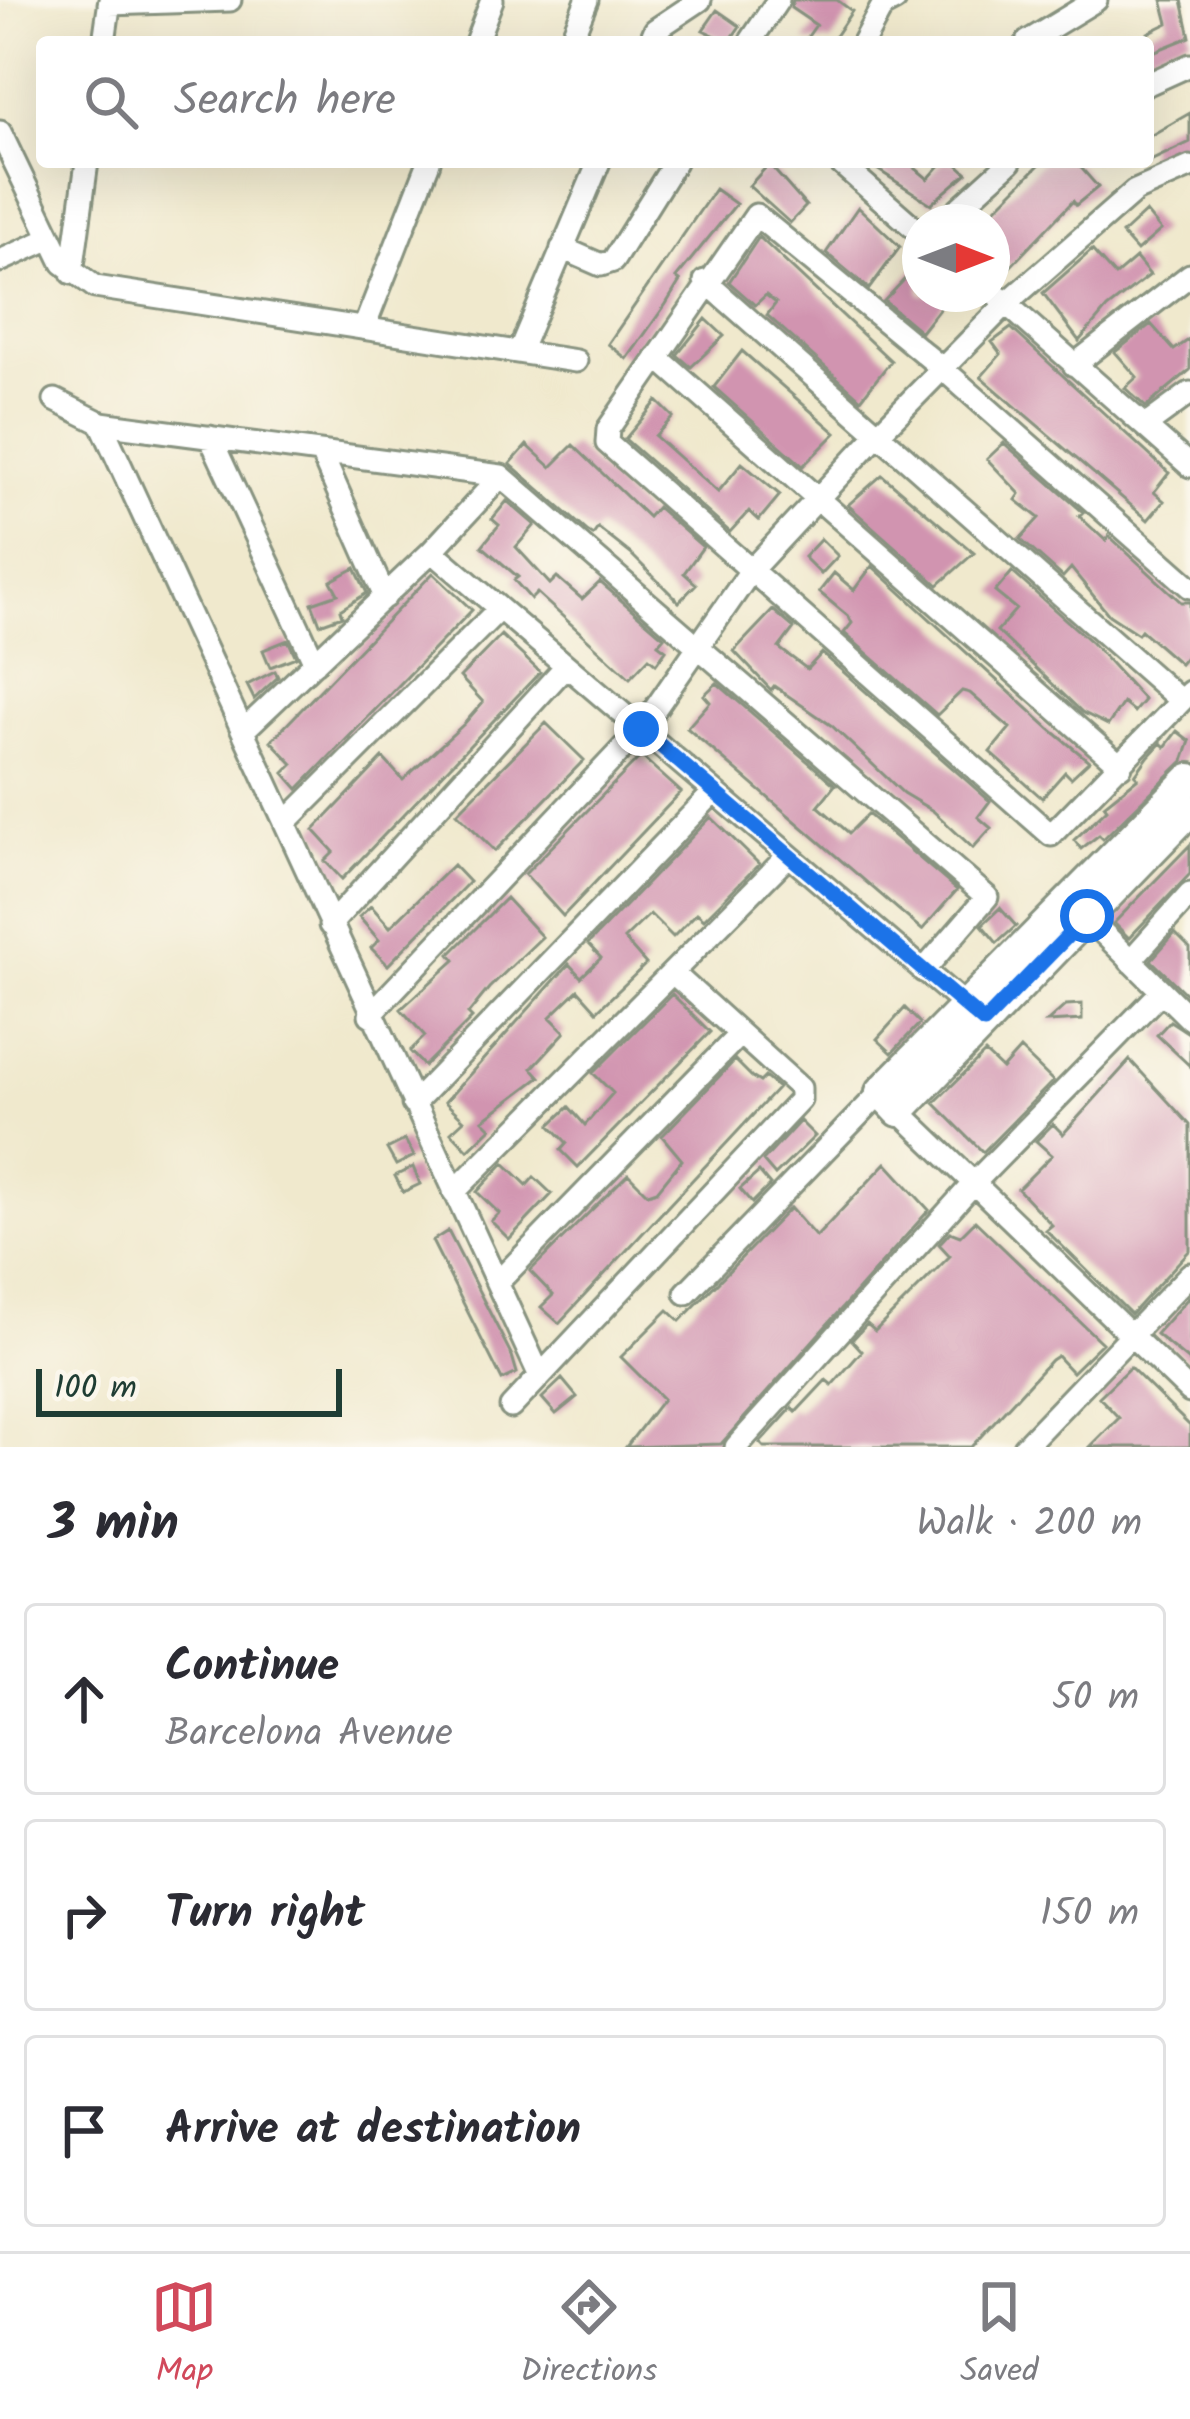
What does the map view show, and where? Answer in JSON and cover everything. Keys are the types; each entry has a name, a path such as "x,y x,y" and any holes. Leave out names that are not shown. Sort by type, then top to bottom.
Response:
{"street":[{"path":"105,36 110,2 230,0"},
{"path":"478,36 492,0"},
{"path":"572,36 587,0"},
{"path":"653,36 700,0"},
{"path":"754,36 778,0"},
{"path":"866,36 882,8 895,0"},
{"path":"1038,36 1096,0"},
{"path":"1154,80 1190,64"},
{"path":"0,132 72,273 95,287 577,361"},
{"path":"1010,289 1135,191 1190,167"},
{"path":"72,273 86,168"},
{"path":"364,328 427,168"},
{"path":"520,352 596,168"},
{"path":"562,248 601,265 614,261 671,168"},
{"path":"846,168 902,217"},
{"path":"964,204 1003,168"},
{"path":"0,186 22,176"},
{"path":"705,281 877,435 1186,696 1051,835 607,443 608,429 705,281 749,218 763,217 944,369 1190,587"},
{"path":"0,261 51,238"},
{"path":"1074,365 1190,274"},
{"path":"1010,306 1190,466"},
{"path":"370,1015 641,729 752,569 944,369 988,312"},
{"path":"657,357 1120,766"},
{"path":"1145,426 1190,393"},
{"path":"56,400 101,423 502,476 987,897 923,970"},
{"path":"101,423 539,1374"},
{"path":"210,437 315,663"},
{"path":"321,453 385,597"},
{"path":"243,731 432,551 502,476"},
{"path":"432,551 976,1015"},
{"path":"286,822 499,608"},
{"path":"330,925 566,666"},
{"path":"686,1292 976,1015 1190,779"},
{"path":"413,1104 714,792"},
{"path":"976,1015 1087,916 1190,810"},
{"path":"454,1192 787,857"},
{"path":"1130,961 1188,901"},
{"path":"1087,916 1190,1019"},
{"path":"511,1407 800,1100 800,1088 674,974"},
{"path":"736,1447 973,1184 1161,992"},
{"path":"499,1281 739,1035"},
{"path":"890,1101 1190,1392"},
{"path":"1024,1447 1190,1274"}],"building":[{"path":"793,0 837,0 852,11 835,36 808,36 816,25 791,8"},
{"path":"1162,0 1182,0 1190,37 1154,52 1154,36 1148,33 1168,23"},
{"path":"717,10 740,26 733,36 703,30"},
{"path":"1190,113 1190,142 1154,159 1154,134"},
{"path":"765,168 773,168 806,206 790,223 749,186"},
{"path":"875,168 915,168 928,179 938,168 962,168 967,173 931,204"},
{"path":"1036,168 1081,168 1098,187 1076,205 1073,201 1010,267 1010,204 1000,204"},
{"path":"715,189 736,204 676,278 680,281 627,359 608,344"},
{"path":"858,207 900,247 869,289 826,253"},
{"path":"1146,212 1161,230 1137,251 1122,234"},
{"path":"759,237 891,361 861,399 767,315 776,303 766,295 755,305 729,282"},
{"path":"1092,250 1115,276 1136,258 1150,275 1107,308 1079,341 1043,293"},
{"path":"902,282 902,312 937,312 921,332 884,301"},
{"path":"706,319 724,336 691,367 677,355"},
{"path":"1151,324 1174,350 1190,339 1190,370 1146,407 1125,388 1137,377 1115,352"},
{"path":"1011,328 1169,473 1154,492 1164,501 1148,520 981,377 1001,354 992,342"},
{"path":"742,351 836,433 803,466 714,387"},
{"path":"657,401 673,417 655,436 718,492 742,463 780,495 759,520 749,511 730,532 625,439"},
{"path":"1004,443 1083,512 1079,516 1106,541 1109,536 1181,602 1190,602 1190,652 1180,664 1141,630 1138,634 1109,615 1071,568 1063,577 1020,539 1039,518 1016,500 1020,494 987,459"},
{"path":"527,445 551,467 573,445 648,517 657,507 703,547 684,573 696,584 679,602 598,528 593,535 587,531 510,464"},
{"path":"882,475 974,553 938,585 848,505"},
{"path":"507,501 535,525 516,547 550,584 557,577 582,599 600,582 664,637 658,644 666,650 656,664 649,658 630,678 537,593 531,599 514,580 518,577 482,546 499,525 492,519"},
{"path":"821,539 838,556 821,574 804,557"},
{"path":"872,566 1089,761 1071,778 1065,772 1042,798 990,752 1010,728 970,693 962,691 937,715 844,633 852,623 849,617 819,592 834,573 854,590"},
{"path":"355,568 367,593 340,610 342,616 320,624 312,603 338,594 331,581"},
{"path":"1012,572 1092,643 1144,700 1134,712 1123,703 1108,725 1082,712 997,631 1016,609 995,592"},
{"path":"433,573 472,610 298,789 284,773 293,764 271,741"},
{"path":"773,610 794,628 779,648 807,669 822,653 990,801 978,817 991,828 973,848 933,811 903,793 832,726 774,686 771,690 734,651"},
{"path":"501,635 540,672 342,879 325,861 334,852 314,830 383,758 403,780 464,724 483,702 460,677"},
{"path":"288,640 296,657 270,667 263,650"},
{"path":"275,671 278,677 254,699 247,685"},
{"path":"717,683 835,785 818,806 849,833 868,814 957,890 922,930 687,728 710,702 704,695"},
{"path":"546,723 584,760 495,851 457,813"},
{"path":"1177,731 1190,741 1183,761 1103,839 1099,835 1081,849 1074,840 1107,809 1104,805 1138,778 1135,775 1148,757 1161,743 1165,747"},
{"path":"641,756 681,792 563,916 525,874"},
{"path":"711,817 759,864 704,919 697,913 673,937 650,914 624,939 646,964 597,1011 578,990 550,1017 565,1032 532,1068 540,1077 483,1120 491,1128 468,1150 451,1132 464,1120 445,1102 569,964 581,977 601,958 588,944"},
{"path":"1190,845 1190,874 1129,938 1114,923"},
{"path":"453,865 469,882 388,965 371,948 379,940 359,917 371,906 390,927"},
{"path":"506,898 542,937 489,988 468,1014 472,1018 424,1066 410,1051 425,1036 401,1009 455,960 450,954"},
{"path":"1000,908 1016,926 997,943 982,925"},
{"path":"1175,933 1190,948 1190,998 1151,960"},
{"path":"672,994 710,1032 578,1167 561,1150 567,1143 550,1125 569,1107 585,1125 613,1093 593,1073"},
{"path":"1082,1004 1082,1020 1047,1022 1066,1005"},
{"path":"905,1008 920,1023 892,1053 877,1039"},
{"path":"1170,1021 1190,1034 1190,1066 1157,1035"},
{"path":"1020,1049 1053,1081 983,1152 934,1103 985,1053 1002,1069"},
{"path":"735,1060 752,1077 760,1082 765,1077 778,1088 559,1323 541,1307 553,1295 530,1271 628,1174 648,1194 657,1191 682,1160 662,1136"},
{"path":"1130,1060 1190,1125 1190,1250 1131,1314 1046,1230 1052,1225 1018,1189 1052,1155 1036,1141 1053,1124 1063,1134"},
{"path":"800,1121 815,1136 775,1175 763,1161"},
{"path":"405,1140 414,1156 396,1165 387,1149"},
{"path":"504,1163 527,1185 534,1177 552,1194 509,1239 491,1221 499,1213 477,1192"},
{"path":"886,1163 929,1210 721,1444 626,1447 663,1399 621,1357 668,1310 680,1321 790,1208 816,1237"},
{"path":"413,1167 420,1184 403,1192 395,1176"},
{"path":"759,1172 770,1185 752,1203 740,1189"},
{"path":"975,1221 1102,1343 1072,1372 1057,1356 1051,1360 971,1447 764,1447 760,1443 792,1408 796,1412 826,1380 832,1385 862,1351 852,1340 867,1324 875,1331 950,1256 939,1244 950,1232 960,1236"},
{"path":"448,1231 512,1356 517,1373 502,1380 432,1241"},
{"path":"1190,1296 1190,1362 1156,1334"},
{"path":"1130,1367 1190,1426 1190,1447 1090,1447 1119,1418 1099,1397"},
{"path":"562,1379 577,1397 556,1414 542,1398"}],"route":[{"path":"641,729 984,1022 1087,916"}]}
